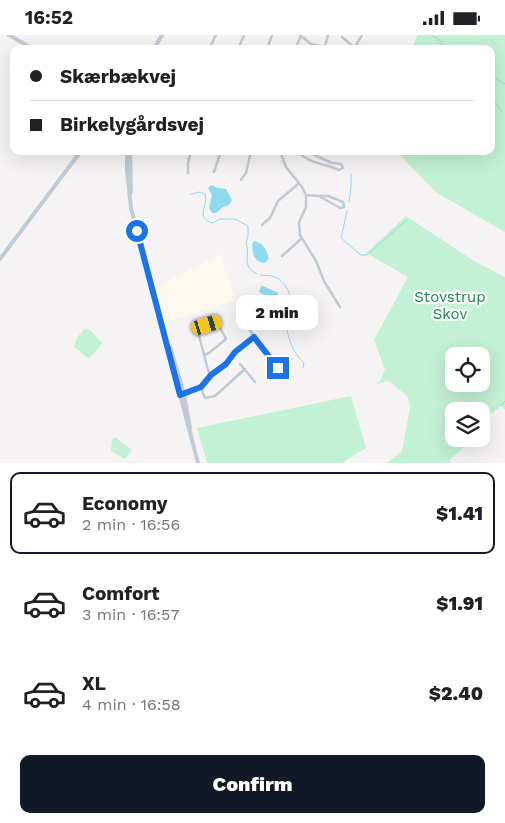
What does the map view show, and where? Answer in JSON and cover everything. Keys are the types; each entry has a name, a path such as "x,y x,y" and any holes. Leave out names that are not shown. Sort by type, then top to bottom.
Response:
{"street":[{"path":"10,35 26,45"},
{"path":"302,36 311,44 318,45"},
{"path":"342,37 351,45"},
{"path":"0,259 78,155"},
{"path":"128,155 128,187 131,207 182,394 198,463"},
{"path":"188,173 190,155"},
{"path":"214,172 220,155"},
{"path":"241,180 246,173 250,155"},
{"path":"282,155 286,167 306,195 306,207 298,226 301,239 316,261 324,281 340,307"},
{"path":"304,155 339,170 343,168 341,164 332,163 314,155"},
{"path":"320,163 321,158"},
{"path":"262,225 270,218 278,201 299,184"},
{"path":"306,195 328,196 343,201 344,207 340,208 319,196"},
{"path":"282,256 301,239"},
{"path":"256,309 242,319 254,337 278,368 291,359"},
{"path":"204,355 226,339 217,323 197,328 204,355 208,370 211,375"},
{"path":"182,394 201,387 211,375 226,364 235,352 254,337"},
{"path":"240,363 255,382"},
{"path":"201,387 205,398 215,396 245,369"}],"shaded area":[{"path":"220,254 236,300 165,322 156,287"}],"green space":[{"path":"418,35 505,35 505,232 437,193 400,155 495,155 495,45 413,45"},
{"name":"Stovstrup Skov","path":"406,216 474,261 505,277 505,410 501,406 490,414 490,402 445,402 445,447 464,447 449,460 451,463 385,463 402,451 410,408 407,396 389,381 375,384 380,381 385,370 374,340 408,277 366,253"},
{"path":"84,329 90,330 102,343 89,359 74,347 77,338"},
{"path":"351,396 366,448 342,463 207,463 197,428"},
{"path":"115,437 132,450 125,459 111,451 112,440"}],"water":[{"path":"211,185 226,189 232,200 229,205 216,213 212,213 209,208 212,195 208,188"},
{"path":"254,241 260,243 266,250 269,258 265,263 258,261 254,257 252,244"},
{"path":"261,286 278,293 279,308 276,311 270,310 268,297 259,292"}],"waterway":[{"path":"431,35 444,45"},
{"path":"495,78 505,84"},
{"path":"495,102 502,112"},
{"path":"349,202 351,174"},
{"path":"191,194 200,192 205,194 203,215 207,221 213,223 220,219 235,219 248,226 246,243 247,264 257,274"},
{"path":"347,211 341,238 361,255 367,255 408,219"},
{"path":"261,275 271,276 280,280 288,290 290,303 286,319 287,328 291,344 304,363 303,368"},
{"path":"501,406 505,401"}],"route":[{"path":"137,231 180,395 201,387 211,375 226,364 235,352 254,337 265,350 273,364 278,368"}]}
